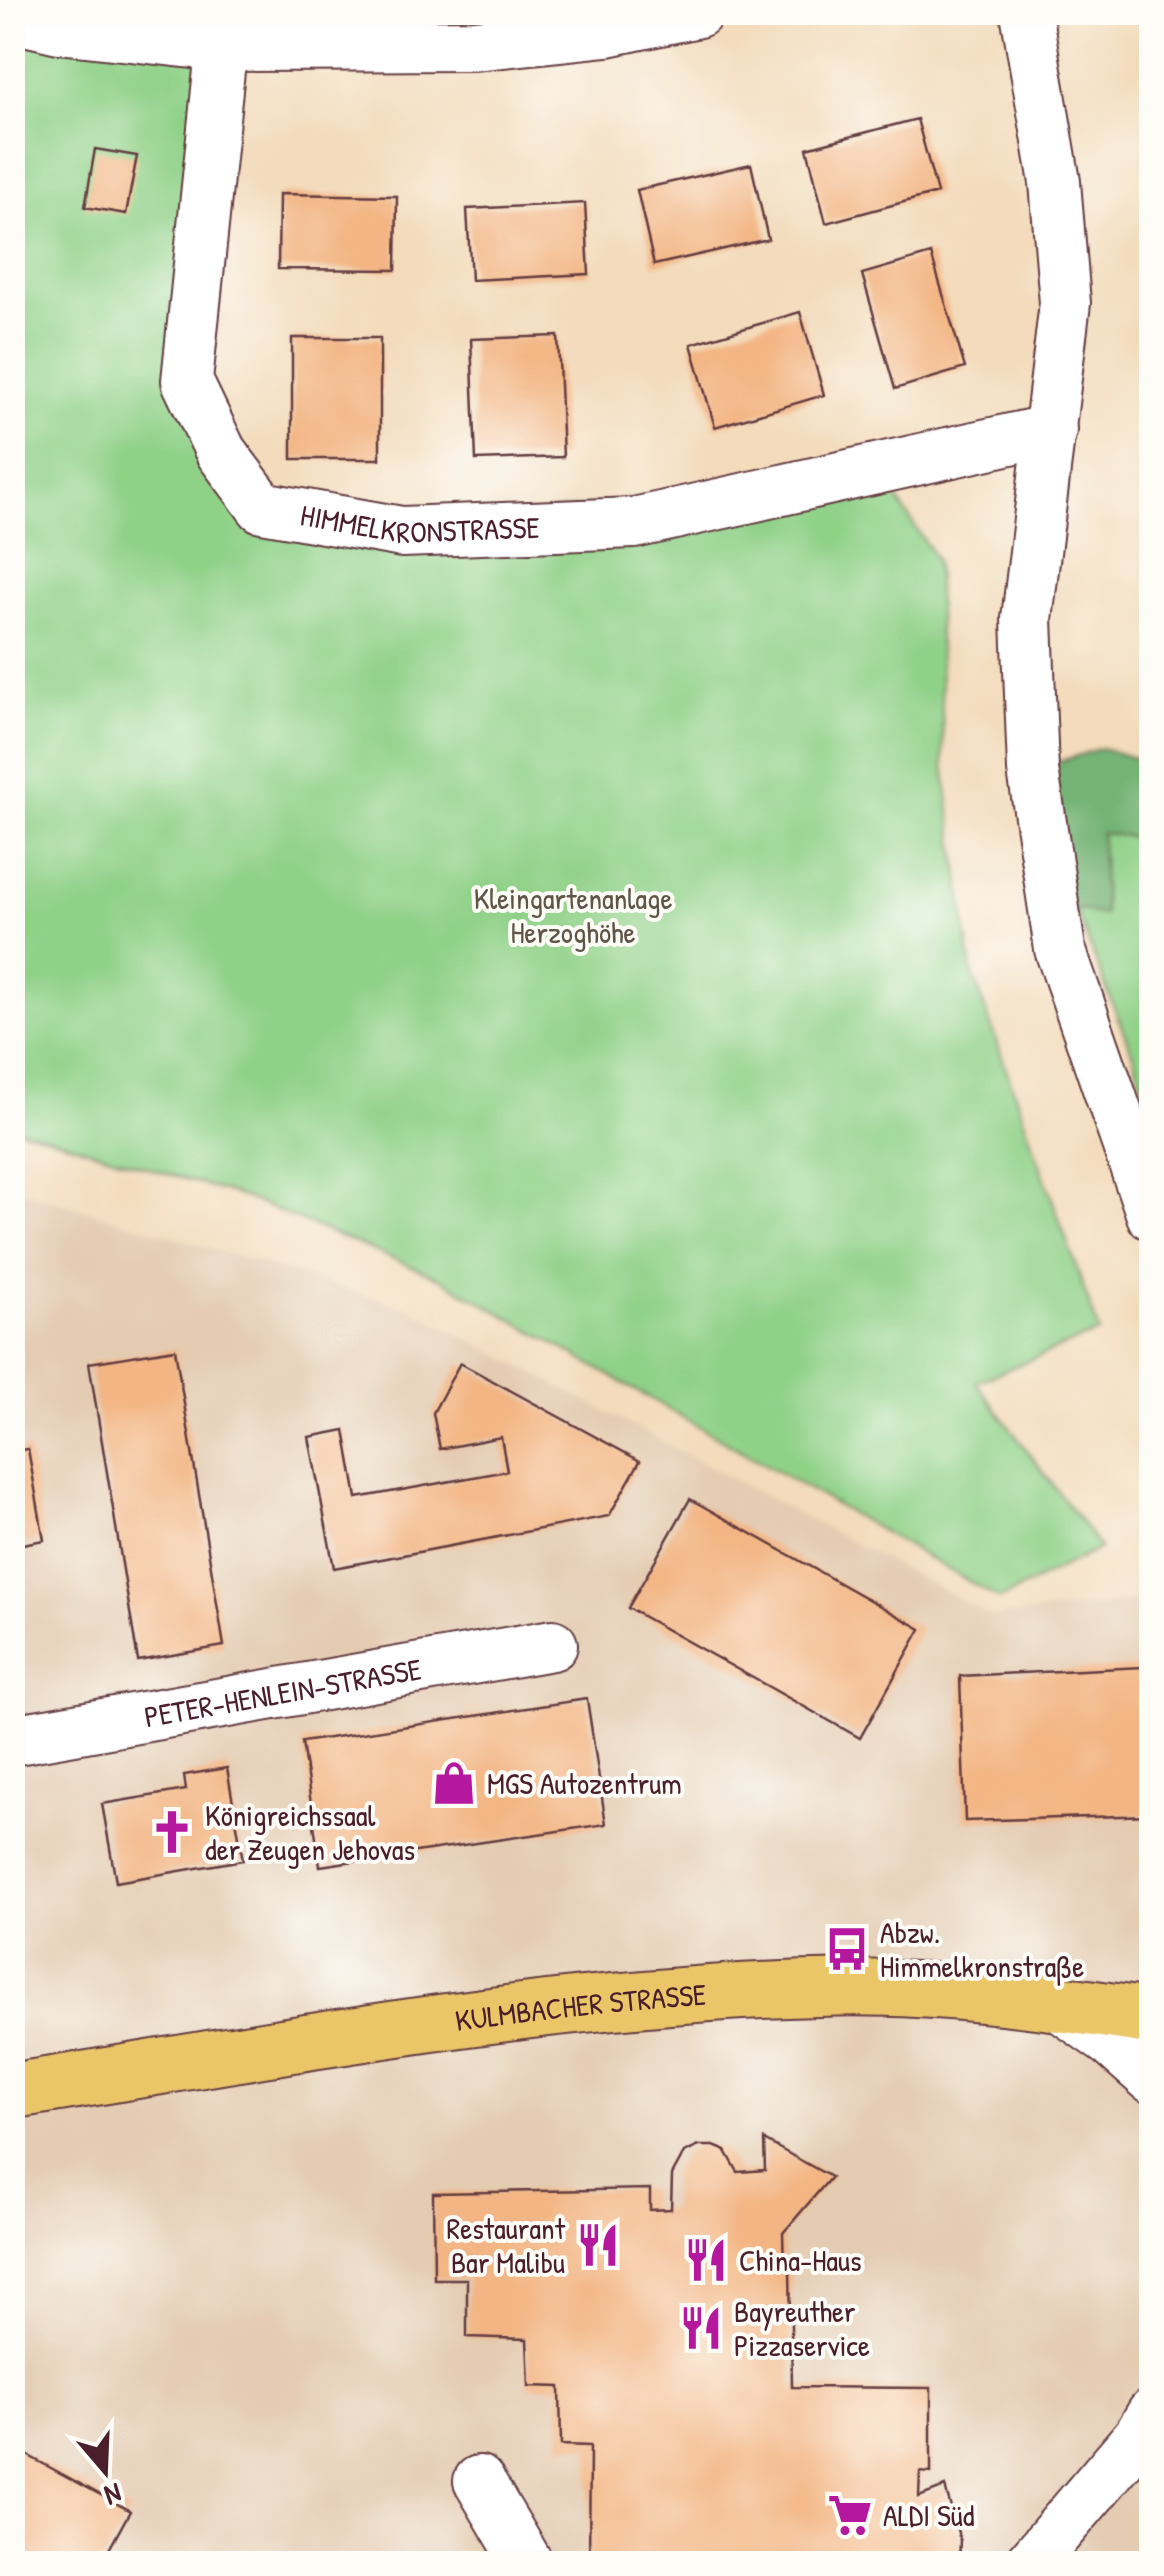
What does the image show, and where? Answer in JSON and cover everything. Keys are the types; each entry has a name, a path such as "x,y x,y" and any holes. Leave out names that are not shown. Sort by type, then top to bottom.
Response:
{"main road":[{"name":"KULMBACHER STRASSE","path":"12,2091 419,2024 622,2000 838,1988 1054,2002 1152,2017"}],"street":[{"path":"12,17 59,28 223,29 474,45 608,31 698,12"},
{"path":"1026,12 1055,182 1065,303 1027,619 1033,770 1060,949 1152,1216"},
{"name":"HIMMELKRONSTRASSE","path":"223,29 187,381 221,452 262,507 402,532 634,523 1051,430"},
{"name":"PETER-HENLEIN-STRASSE","path":"12,1740 552,1644"},
{"path":"1054,2002 1112,2042 1152,2078"},
{"path":"1030,2564 1139,2436 1152,2414"},
{"path":"479,2481 528,2564"}],"shaded area":[{"path":"12,1188 412,1309 993,1617 1151,1599 1151,2563 13,2563"}],"green space":[{"name":"Kleingartenanlage Herzoghöhe","path":"13,17 220,46 187,381 262,507 402,532 876,467 936,559 944,765 972,972 1099,1332 976,1382 1100,1548 1000,1599 438,1277 246,1198 13,1129"},
{"path":"1101,748 1151,763 1151,839 1101,833 1104,915 1053,905 1033,770"},
{"path":"1101,832 1151,839 1151,1114 1133,1055 1075,909 1104,914"}],"building":[{"path":"917,119 937,193 826,223 807,148"},
{"path":"95,149 137,156 126,214 85,207"},
{"path":"751,164 768,239 654,265 637,190"},
{"path":"279,194 397,196 396,270 278,269"},
{"path":"585,203 589,274 471,280 467,209"},
{"path":"931,254 965,368 895,389 862,274"},
{"path":"800,312 824,395 715,427 691,344"},
{"path":"558,336 563,457 476,460 471,339"},
{"path":"292,338 380,338 380,459 292,459"},
{"path":"175,1349 224,1646 138,1661 89,1363"},
{"path":"460,1363 640,1461 609,1516 334,1568 309,1437 345,1430 357,1498 507,1471 501,1437 440,1449 433,1413"},
{"path":"28,1449 44,1540 12,1546 12,1451"},
{"path":"690,1499 921,1629 860,1738 628,1608"},
{"path":"1143,1667 1146,1674 1152,1674 1151,1815 965,1821 960,1676"},
{"name":"MGS Autozentrum","path":"587,1699 606,1824 320,1866 302,1742"},
{"name":"Königreichssaal der Zeugen Jehovas","path":"227,1768 243,1860 116,1882 102,1804 186,1790 184,1775"},
{"path":"764,2140 831,2177 783,2233 784,2268 790,2267 792,2387 931,2388 931,2473 920,2472 919,2497 945,2487 960,2540 959,2564 589,2564 590,2446 561,2445 560,2387 529,2386 527,2339 467,2337 467,2279 434,2279 433,2193 650,2189 650,2210 671,2209 672,2175 684,2153 699,2146 714,2146 726,2151 738,2172 765,2170"},
{"path":"16,2449 130,2511 101,2564 12,2564 12,2457"}],"place":[{"name":"MGS Autozentrum","path":"454,1783"},
{"name":"Königreichssaal der Zeugen Jehovas","path":"172,1832"},
{"name":"Abzw. Himmelkronstraße","path":"847,1949"},
{"name":"Restaurant Bar Malibu","path":"598,2245"},
{"name":"China-Haus","path":"706,2260"},
{"name":"Bayreuther Pizzaservice","path":"701,2328"},
{"name":"ALDI Süd","path":"850,2515"}]}
